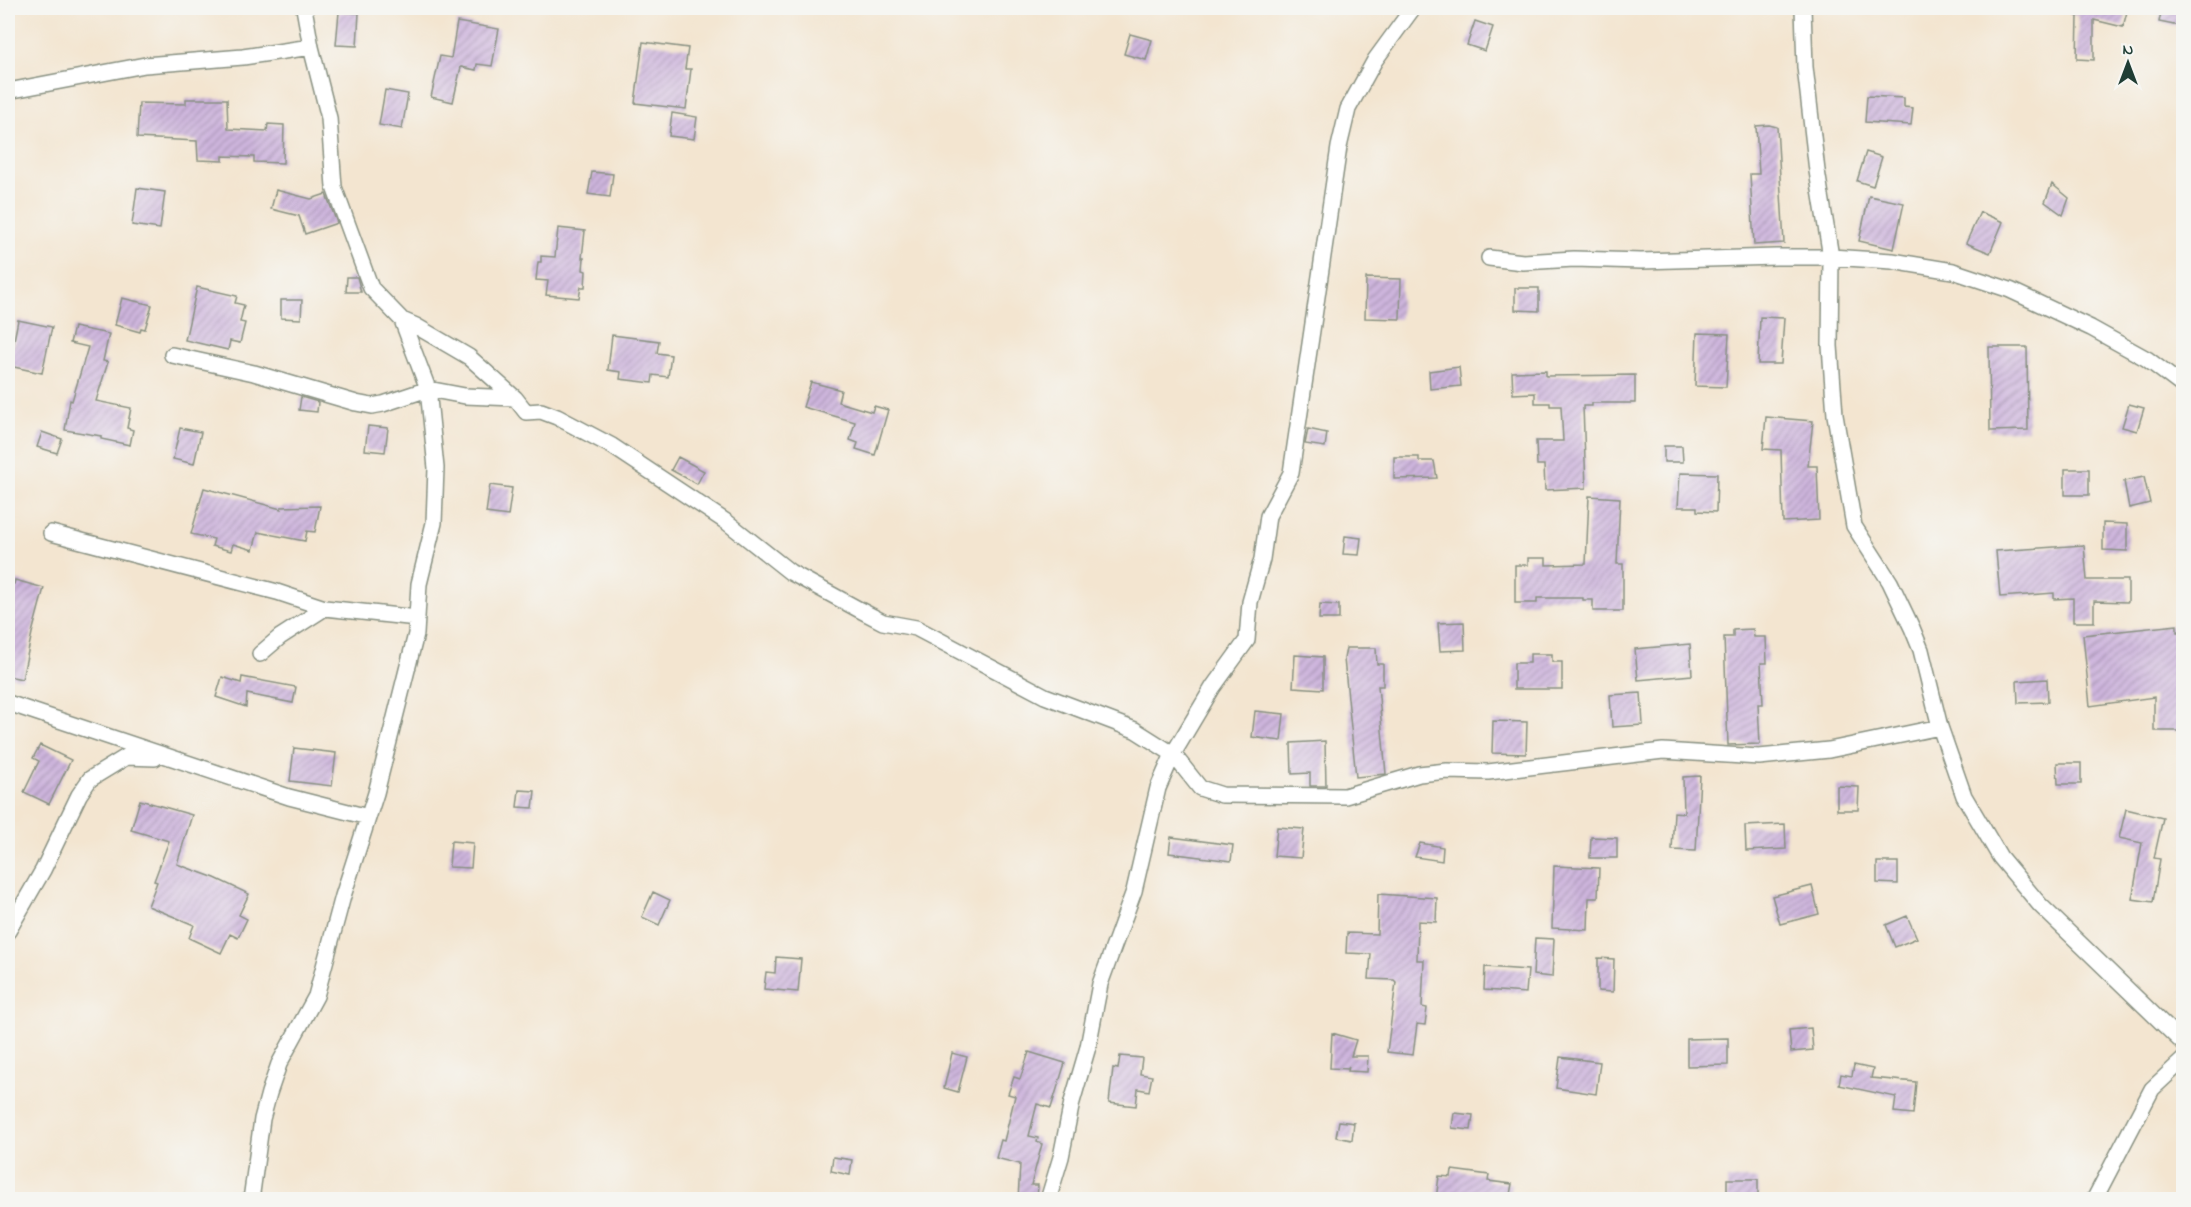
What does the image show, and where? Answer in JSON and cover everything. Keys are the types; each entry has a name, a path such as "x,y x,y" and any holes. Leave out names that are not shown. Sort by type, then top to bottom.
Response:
{"street":[{"path":"304,8 329,118 334,187 371,288 402,320 469,357 515,398 526,412 541,411 557,417 612,446 728,523 790,572 884,622 916,628 1045,696 1135,730 1173,754 1200,788 1222,795 1345,796 1406,777 1431,772 1488,772 1663,751 1759,757 1830,750 1940,727"},
{"path":"1048,1200 1088,1047 1100,984 1134,891 1158,788 1173,754 1213,687 1247,640 1250,602 1262,559 1268,516 1291,473 1339,147 1348,109 1375,60 1413,8"},
{"path":"1803,8 1805,67 1817,171 1831,257 1830,346 1835,415 1854,526 1890,582 1921,650 1940,727 1964,796 2000,857 2040,905 2184,1044"},
{"path":"8,92 145,65 243,57 311,46"},
{"path":"1489,258 1523,262 1831,257 1892,261 1953,271 2010,290 2091,328 2146,359 2184,387"},
{"path":"251,1200 262,1119 269,1093 279,1064 316,996 399,706 416,634 419,584 434,522 436,468 428,389 402,320"},
{"path":"172,355 254,373 372,406 395,401 428,389 465,396 515,398"},
{"path":"51,533 245,584 325,608 417,618"},
{"path":"260,654 280,637 325,608"},
{"path":"8,703 289,797 368,817"},
{"path":"8,931 43,870 90,779 126,757 170,758"},
{"path":"2094,1200 2152,1089 2184,1059"}],"building":[{"path":"2070,8 2128,8 2123,27 2094,20 2094,60 2077,59 2078,16 2069,14"},
{"path":"2162,8 2184,8 2184,27 2159,22"},
{"path":"339,12 359,13 357,46 336,45"},
{"path":"1475,21 1493,27 1485,51 1467,45"},
{"path":"457,22 499,29 492,66 477,64 476,70 461,67 453,102 431,97 440,56 451,58"},
{"path":"1130,34 1152,40 1146,60 1124,54"},
{"path":"643,42 688,48 685,69 691,69 686,109 635,103"},
{"path":"385,90 408,94 402,129 379,125"},
{"path":"1867,96 1904,98 1904,107 1913,108 1911,125 1865,122"},
{"path":"186,99 227,99 228,129 267,131 268,124 284,125 283,163 254,162 254,157 223,156 223,161 198,160 197,141 137,138 139,103 186,104"},
{"path":"672,113 697,117 694,139 669,136"},
{"path":"1756,126 1777,127 1784,243 1754,245 1750,174 1759,174"},
{"path":"1866,152 1882,157 1873,186 1857,181"},
{"path":"592,172 613,174 610,197 588,194"},
{"path":"2052,184 2069,198 2063,215 2045,202"},
{"path":"137,188 165,192 160,229 132,225"},
{"path":"276,190 311,199 326,194 337,223 305,234 299,216 271,209"},
{"path":"1869,196 1904,203 1894,249 1859,241"},
{"path":"1980,212 2003,222 1990,253 1966,243"},
{"path":"558,228 585,231 582,258 584,258 583,270 586,271 585,287 581,287 579,298 546,295 548,281 536,280 541,256 555,257"},
{"path":"347,277 357,277 361,292 346,292"},
{"path":"1366,278 1401,279 1400,319 1365,318"},
{"path":"197,287 237,296 235,303 244,305 240,322 245,323 240,343 230,341 228,350 185,340"},
{"path":"1515,288 1539,288 1539,311 1515,310"},
{"path":"122,298 152,305 145,329 141,328 140,332 115,325"},
{"path":"281,300 302,300 301,319 281,318"},
{"path":"1760,317 1784,318 1781,364 1758,364"},
{"path":"18,320 52,327 42,373 9,366"},
{"path":"74,327 109,334 103,361 108,362 96,401 131,408 127,428 133,430 130,445 101,439 101,436 65,430 70,400 72,401 88,347 70,343"},
{"path":"1697,333 1729,334 1726,387 1695,386"},
{"path":"612,335 659,341 657,353 671,355 668,377 653,375 652,383 620,379 621,372 608,370"},
{"path":"1989,347 2027,347 2028,430 1990,431"},
{"path":"1459,367 1461,386 1430,389 1429,371"},
{"path":"1546,371 1546,376 1635,375 1635,403 1592,403 1592,406 1583,406 1586,488 1545,490 1544,465 1537,465 1536,441 1563,441 1561,406 1535,403 1535,393 1513,394 1512,372"},
{"path":"811,382 841,390 838,402 872,412 874,406 888,410 875,455 856,449 858,443 850,440 855,422 803,407"},
{"path":"301,397 318,402 317,412 299,410"},
{"path":"2129,404 2144,408 2137,431 2122,427"},
{"path":"1766,417 1813,421 1808,466 1817,466 1819,520 1783,522 1781,450 1763,449"},
{"path":"368,426 388,428 385,452 365,450"},
{"path":"180,428 201,432 194,464 173,459"},
{"path":"1308,429 1327,433 1325,447 1305,444"},
{"path":"42,432 62,439 57,453 37,447"},
{"path":"1664,446 1682,446 1683,462 1664,462"},
{"path":"678,457 704,471 697,484 671,470"},
{"path":"1394,457 1419,457 1419,461 1434,461 1437,478 1394,479"},
{"path":"2065,469 2089,469 2089,495 2065,495"},
{"path":"1680,473 1717,474 1716,512 1697,511 1697,507 1678,507"},
{"path":"2144,477 2150,503 2129,508 2124,481"},
{"path":"490,485 512,488 508,516 486,513"},
{"path":"204,488 281,509 281,507 320,506 315,532 307,531 305,541 258,532 253,550 233,544 231,551 212,546 214,539 191,534"},
{"path":"1589,496 1620,498 1617,564 1623,564 1623,611 1593,611 1593,600 1583,600 1583,598 1537,598 1537,603 1515,603 1515,565 1528,565 1528,558 1546,558 1546,565 1586,564"},
{"path":"2103,523 2127,524 2127,551 2103,550"},
{"path":"1345,536 1361,538 1359,555 1343,554"},
{"path":"2084,545 2087,580 2128,580 2128,602 2094,601 2094,622 2073,622 2073,598 2054,599 2054,593 2000,597 1996,551"},
{"path":"15,580 44,588 22,679 8,676 8,583 14,584"},
{"path":"1320,604 1339,605 1339,619 1319,619"},
{"path":"1464,622 1465,650 1440,651 1438,623"},
{"path":"2177,625 2177,632 2184,632 2182,731 2154,731 2154,697 2090,706 2083,635"},
{"path":"1753,629 1754,637 1766,637 1767,663 1761,663 1763,704 1758,704 1760,744 1728,745 1724,637 1733,637 1733,630"},
{"path":"1690,644 1692,675 1638,680 1635,649"},
{"path":"1346,648 1376,648 1377,664 1383,664 1383,686 1378,686 1386,774 1356,777 1344,659"},
{"path":"1530,654 1552,654 1552,662 1562,662 1562,689 1514,689 1514,663 1530,663"},
{"path":"1295,655 1323,657 1323,689 1293,687"},
{"path":"222,677 241,683 242,677 296,687 293,703 247,694 246,707 216,697"},
{"path":"2047,679 2048,702 2018,703 2017,681"},
{"path":"1641,693 1643,725 1612,727 1610,695"},
{"path":"1255,711 1284,714 1281,741 1252,737"},
{"path":"1493,721 1527,722 1526,754 1492,753"},
{"path":"1325,741 1326,786 1310,786 1310,773 1292,774 1291,743"},
{"path":"40,745 71,760 49,804 24,792 39,761 33,758"},
{"path":"294,748 336,753 332,786 290,781"},
{"path":"2057,763 2081,763 2081,784 2058,784"},
{"path":"1700,776 1696,851 1672,850 1674,812 1684,813 1683,777"},
{"path":"1837,786 1859,787 1858,810 1837,810"},
{"path":"519,790 535,791 533,808 517,807"},
{"path":"140,800 192,815 177,864 249,894 239,915 247,919 238,938 230,934 221,953 189,938 194,925 148,906 157,882 154,881 169,841 131,830"},
{"path":"2126,809 2163,818 2154,858 2160,859 2153,902 2132,899 2142,843 2119,838"},
{"path":"1785,824 1786,849 1746,851 1745,826"},
{"path":"1277,827 1304,829 1301,858 1274,856"},
{"path":"1171,837 1233,845 1231,861 1169,853"},
{"path":"1591,837 1617,838 1617,858 1590,858"},
{"path":"451,841 473,843 471,868 449,867"},
{"path":"1420,843 1443,847 1442,861 1415,857"},
{"path":"1877,862 1898,862 1898,884 1877,883"},
{"path":"1554,866 1599,868 1598,898 1589,898 1588,930 1552,928"},
{"path":"1812,886 1819,914 1780,924 1772,896"},
{"path":"653,892 670,900 659,925 642,917"},
{"path":"1378,894 1437,898 1436,922 1418,921 1417,960 1424,960 1422,1007 1427,1008 1425,1025 1417,1024 1413,1055 1387,1052 1396,982 1369,979 1371,954 1346,953 1347,933 1377,934"},
{"path":"1907,916 1917,938 1895,947 1886,925"},
{"path":"1535,938 1554,939 1552,977 1533,975"},
{"path":"776,957 801,959 798,992 764,989 766,972 775,973"},
{"path":"1598,958 1614,959 1613,992 1598,991"},
{"path":"1485,967 1528,970 1526,993 1484,990"},
{"path":"1811,1028 1813,1050 1791,1052 1789,1030"},
{"path":"1332,1033 1356,1040 1351,1056 1368,1056 1367,1072 1348,1071 1349,1066 1348,1069 1330,1068"},
{"path":"1728,1038 1728,1065 1687,1066 1687,1039"},
{"path":"1029,1052 1065,1063 1051,1108 1037,1104 1029,1136 1038,1138 1037,1142 1042,1144 1031,1185 1038,1185 1037,1200 1018,1200 1020,1164 996,1158 1001,1140 1004,1141 1015,1096 1008,1094 1014,1077 1020,1079"},
{"path":"952,1053 967,1057 958,1092 944,1088"},
{"path":"1120,1056 1142,1058 1140,1074 1152,1076 1149,1091 1138,1089 1136,1106 1109,1103 1113,1068 1118,1069"},
{"path":"1560,1057 1600,1062 1596,1094 1556,1088"},
{"path":"1854,1065 1873,1069 1871,1078 1916,1082 1913,1114 1894,1112 1896,1097 1839,1085 1841,1074 1852,1076"},
{"path":"1454,1113 1473,1115 1471,1130 1452,1128"},
{"path":"1339,1121 1354,1123 1352,1140 1336,1137"},
{"path":"833,1157 852,1160 850,1175 831,1171"},
{"path":"1452,1170 1489,1175 1488,1181 1512,1184 1509,1200 1436,1200 1439,1176 1451,1177"},
{"path":"1727,1179 1758,1179 1758,1200 1727,1200"}]}
